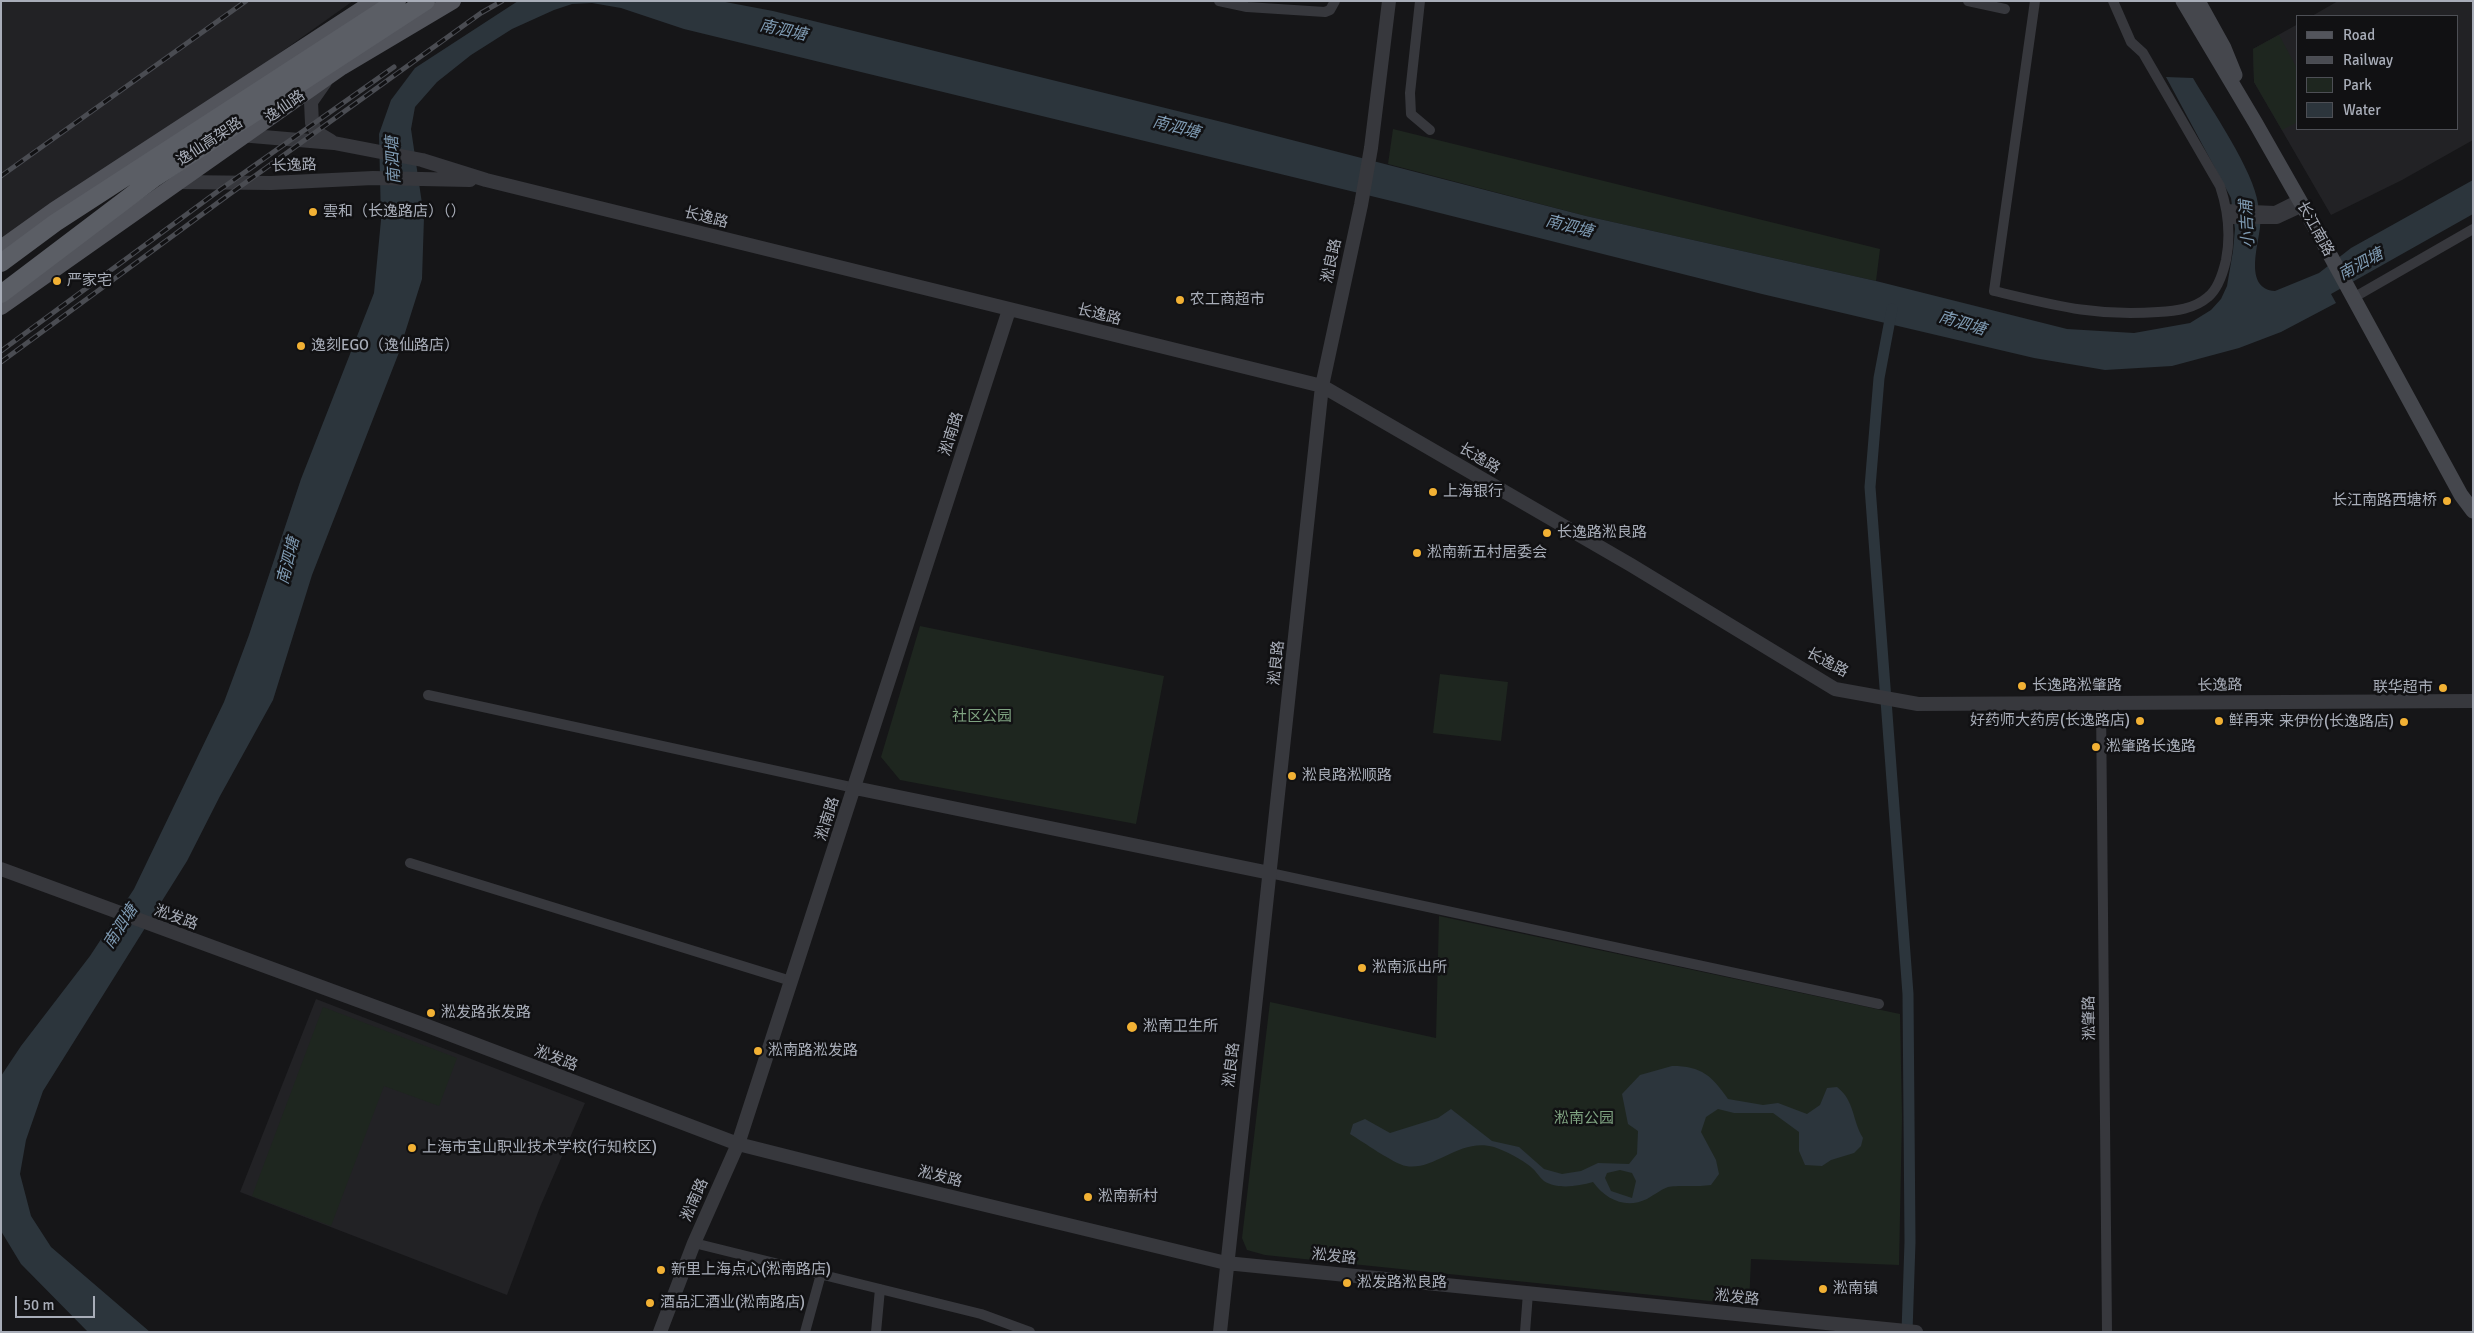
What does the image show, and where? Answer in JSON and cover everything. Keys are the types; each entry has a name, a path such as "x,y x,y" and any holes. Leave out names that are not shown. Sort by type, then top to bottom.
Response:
{"highway":[{"name":"逸仙高架路","path":"1,263 55,223 397,1"},
{"name":"逸仙高架路","path":"1,294 153,179 426,1"}],"main road":[{"path":"1,248 104,177 374,1"},
{"name":"逸仙路","path":"1,307 334,73 453,1"},
{"name":"长江南路","path":"2183,1 2321,238 2461,494 2473,511"},
{"path":"2198,1 2224,48 2255,122"}],"street":[{"path":"1219,1 1247,7 1325,12 1330,10 1336,1"},
{"name":"淞良路","path":"1220,1332 1322,386 1361,205 1371,148 1389,1"},
{"path":"1420,1 1410,93 1411,114 1430,130"},
{"path":"1968,1 2005,9"},
{"path":"2036,1 1994,291 2079,311 2125,315 2184,310 2209,297 2223,275 2233,214 2220,186 2143,53 2131,42 2113,1"},
{"path":"334,73 311,102 312,123 316,132 334,143"},
{"name":"长逸路","path":"187,123 244,136 334,143 422,160 486,180 1322,386 1631,565 1835,689 1918,704 2473,701"},
{"name":"长逸路","path":"104,177 178,182 271,183 373,178 486,180"},
{"path":"2233,214 2271,216 2277,219 2301,203"},
{"path":"2350,292 2473,229"},
{"name":"淞南路","path":"660,1332 694,1243 738,1144 1009,310"},
{"path":"428,695 855,788 1270,873 1879,1004"},
{"name":"淞肇路","path":"2102,704 2107,1332"},
{"path":"410,863 791,981"},
{"name":"淞发路","path":"1,869 99,907 425,1025 738,1144 1226,1263 1916,1332"},
{"path":"694,1243 981,1314 1030,1332"},
{"path":"805,1332 821,1274"},
{"path":"876,1332 880,1289"},
{"path":"1525,1332 1528,1293"}],"shaded area":[{"path":"1,1 353,1 1,251"},
{"path":"2338,1 2473,1 2473,140 2402,180 2331,215 2254,82 2253,49 2296,25 2296,130 2459,130 2459,15 2314,15"},
{"name":"上海市宝山职业技术学校(行知校区)","path":"316,999 585,1103 540,1207 507,1295 240,1192"}],"green space":[{"path":"2279,35 2296,66 2296,123 2282,130 2254,82 2253,49"},
{"path":"1393,129 1880,249 1876,281 1586,216 1388,164"},
{"name":"社区公园","path":"920,626 1164,676 1136,824 900,780 881,757"},
{"path":"1440,674 1508,682 1501,741 1433,733"},
{"name":"淞南公园","path":"1439,916 1900,1014 1902,1117 1899,1265 1751,1259 1749,1305 1265,1255 1247,1250 1242,1238 1270,1002 1436,1038"},
{"path":"323,1007 457,1058 439,1106 384,1086 331,1226 252,1196"}],"water":[{"path":"518,1 720,1 773,11 1226,123 1586,216 1876,281 2067,329 2134,333 2190,323 2211,310 2221,299 2227,286 2235,229 2231,198 2166,77 2193,78 2231,140 2249,175 2255,190 2260,218 2255,266 2256,275 2259,283 2265,288 2275,291 2319,273 2351,248 2473,180 2473,214 2331,294 2336,303 2281,332 2239,348 2172,366 2105,370 2034,358 1762,294 1408,205 684,29 621,8 592,3 572,4 512,29 471,55 437,82 415,107 411,129 424,217 422,279 398,355 312,575 273,700 220,796 187,861 43,1091 26,1140 20,1174 31,1216 51,1247 150,1332 88,1332 21,1264 1,1231 1,1076 21,1046 90,956 134,889 224,702 249,635 301,479 374,293 381,220 379,134 391,100 415,68"},
{"path":"1672,1066 1691,1068 1699,1070 1711,1078 1728,1099 1763,1105 1778,1103 1807,1114 1820,1105 1827,1088 1837,1087 1843,1092 1850,1105 1863,1138 1861,1146 1854,1153 1831,1160 1822,1166 1805,1165 1799,1151 1799,1132 1773,1113 1734,1113 1718,1109 1706,1117 1701,1132 1716,1160 1719,1174 1711,1185 1668,1187 1639,1202 1624,1203 1604,1194 1593,1182 1568,1186 1550,1184 1544,1181 1523,1161 1494,1147 1470,1146 1427,1164 1406,1166 1386,1157 1350,1134 1353,1124 1365,1119 1390,1133 1438,1118 1451,1109 1492,1141 1519,1147 1544,1169 1562,1174 1581,1171 1598,1163 1629,1164 1637,1154 1638,1131 1628,1124 1622,1094 1640,1075","holes":["1620,1170 1632,1173 1636,1181 1632,1198 1611,1191 1605,1178 1607,1173"]}],"waterway":[{"path":"1892,309 1879,378 1870,487 1908,994 1910,1242 1907,1332"}],"railway":[{"path":"1,176 246,1"},
{"path":"1,362 227,196 481,13 502,1"},
{"path":"1,351 221,189 394,67"}],"place":[{"name":"雲和（长逸路店）（）","path":"313,212"},
{"name":"严家宅","path":"57,281"},
{"name":"农工商超市","path":"1180,300"},
{"name":"逸刻EGO（逸仙路店）","path":"301,346"},
{"name":"上海银行","path":"1433,492"},
{"name":"长江南路西塘桥","path":"2447,501"},
{"name":"长逸路淞良路","path":"1547,533"},
{"name":"淞南新五村居委会","path":"1417,553"},
{"name":"长逸路淞肇路","path":"2022,686"},
{"name":"联华超市","path":"2443,688"},
{"name":"好药师大药房(长逸路店)","path":"2140,721"},
{"name":"鲜再来","path":"2219,721"},
{"name":"来伊份(长逸路店)","path":"2404,722"},
{"name":"淞肇路长逸路","path":"2096,747"},
{"name":"淞良路淞顺路","path":"1292,776"},
{"name":"淞南派出所","path":"1362,968"},
{"name":"淞发路张发路","path":"431,1013"},
{"name":"淞南卫生所","path":"1132,1027"},
{"name":"淞南路淞发路","path":"758,1051"},
{"name":"上海市宝山职业技术学校(行知校区)","path":"412,1148"},
{"name":"淞南新村","path":"1088,1197"},
{"name":"新里上海点心(淞南路店)","path":"661,1270"},
{"name":"淞发路淞良路","path":"1347,1283"},
{"name":"淞南镇","path":"1823,1289"},
{"name":"酒品汇酒业(淞南路店)","path":"650,1303"}],"water label":[{"name":"南泗塘","path":"783,31"},
{"name":"南泗塘","path":"1176,128"},
{"name":"南泗塘","path":"394,160"},
{"name":"小吉浦","path":"2248,224"},
{"name":"南泗塘","path":"1569,227"},
{"name":"南泗塘","path":"2361,265"},
{"name":"南泗塘","path":"1962,324"},
{"name":"南泗塘","path":"289,561"},
{"name":"南泗塘","path":"121,927"}]}
